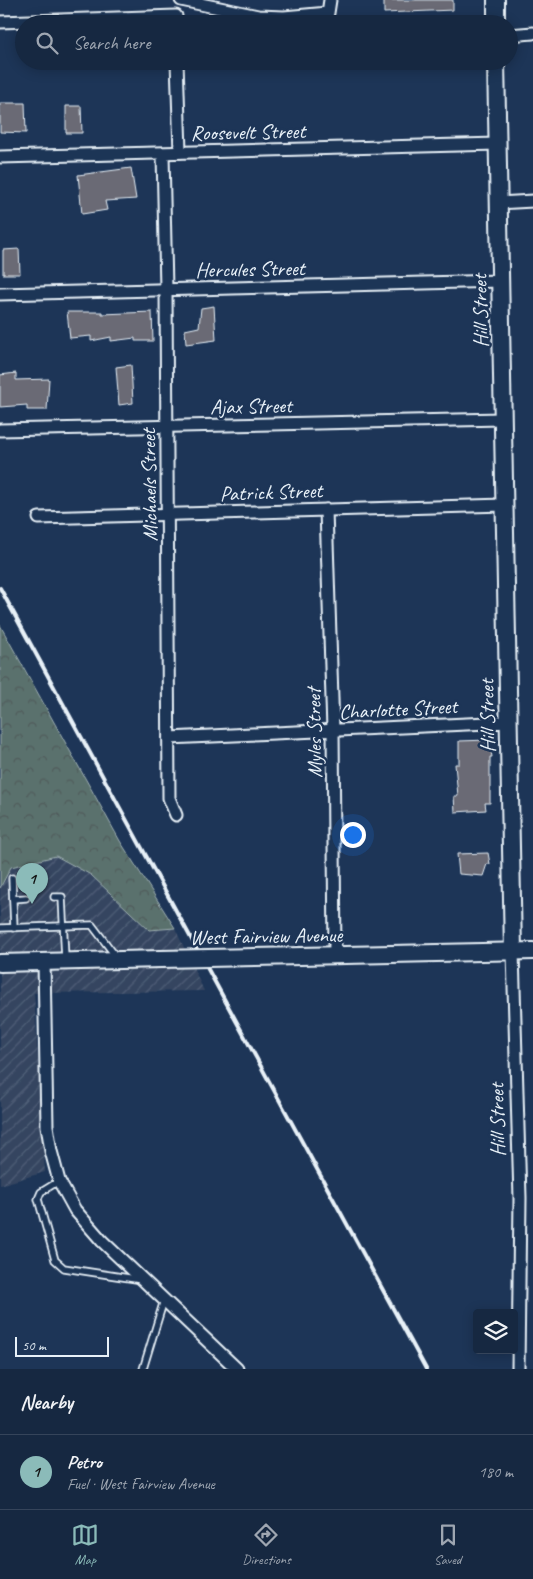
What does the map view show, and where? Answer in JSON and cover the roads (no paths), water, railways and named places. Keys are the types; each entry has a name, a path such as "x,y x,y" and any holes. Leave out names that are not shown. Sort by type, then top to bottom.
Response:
{"street":[{"path":"177,15 180,0 253,15"},
{"path":"306,15 328,13 330,0"},
{"path":"496,0 496,15"},
{"path":"0,22 15,22"},
{"path":"518,34 533,33"},
{"path":"177,70 180,152"},
{"name":"Hill Street","path":"496,70 502,420 520,1198 518,1369"},
{"name":"Roosevelt Street","path":"0,157 498,144"},
{"name":"Michaels Street","path":"163,154 166,289 169,798 176,815"},
{"path":"499,203 533,201"},
{"name":"Hercules Street","path":"0,294 501,281"},
{"name":"Ajax Street","path":"0,430 502,420"},
{"name":"Patrick Street","path":"39,518 504,505"},
{"name":"Myles Street","path":"326,510 333,730 336,955"},
{"name":"Charlotte Street","path":"169,738 509,722"},
{"name":"West Fairview Avenue","path":"0,963 533,951"},
{"path":"44,962 47,1126 50,1151 59,1181 75,1210 102,1241 237,1369"}],"lane":[{"path":"12,878 14,928"},
{"path":"54,897 62,897 65,961"},
{"path":"13,898 26,898"},
{"path":"0,928 92,925 118,960"},
{"path":"59,1181 41,1192 38,1199 55,1260 64,1268 71,1270 143,1280"},
{"path":"143,1369 164,1300"}],"railway":[{"path":"0,588 426,1369"}],"place":[{"name":"Petro","path":"32,904"}]}
